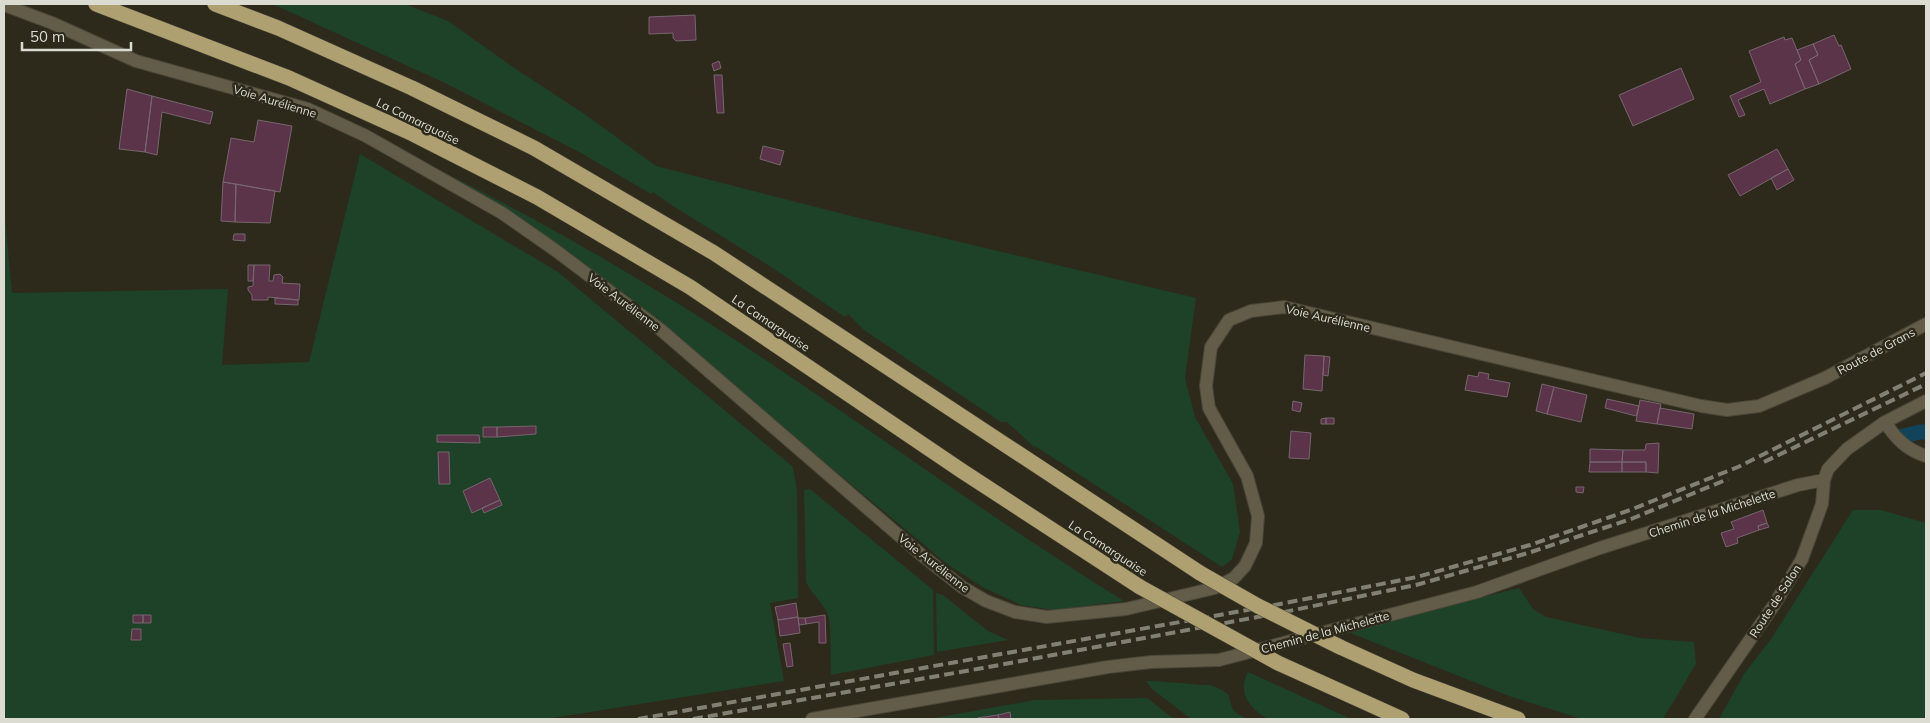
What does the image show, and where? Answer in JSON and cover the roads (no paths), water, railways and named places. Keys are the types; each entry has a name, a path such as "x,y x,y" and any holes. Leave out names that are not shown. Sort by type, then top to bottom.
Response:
{"highway":[{"name":"La Camarguaise","path":"96,4 289,78 413,134 537,197 690,287 962,471 1140,586 1278,663 1402,719"},
{"path":"215,4 287,32 412,88 534,148 714,254 1200,573 1258,606 1340,647 1413,680 1518,719"}],"street":[{"name":"Voie Aurélienne","path":"4,5 52,23 136,61 308,109 366,136 502,213 555,250 660,330 911,546 962,587 986,601 1014,612 1047,617 1126,609 1215,588 1234,578 1245,566 1256,543 1258,516 1247,476 1209,408 1206,386 1211,347 1229,320 1251,310 1284,307 1691,404 1727,410 1759,406 1825,378"},
{"name":"Route de Grans","path":"1825,378 1926,324"},
{"path":"1826,475 1847,449 1885,422 1926,401"},
{"path":"1885,422 1895,438 1913,452 1926,456"},
{"name":"Chemin de la Michelette","path":"812,719 1108,667 1151,662 1220,660 1476,592 1600,548 1826,475"},
{"name":"Route de Salon","path":"1695,719 1774,605 1802,559 1822,504 1826,475"}],"waterway":[{"path":"1899,437 1926,432"}],"railway":[{"path":"638,719 1275,605 1417,577 1530,545 1630,510 1738,467 1926,373"},
{"path":"1764,462 1926,384"},
{"path":"693,719 983,668 1279,613 1416,585 1528,553 1631,519 1728,479"}]}
